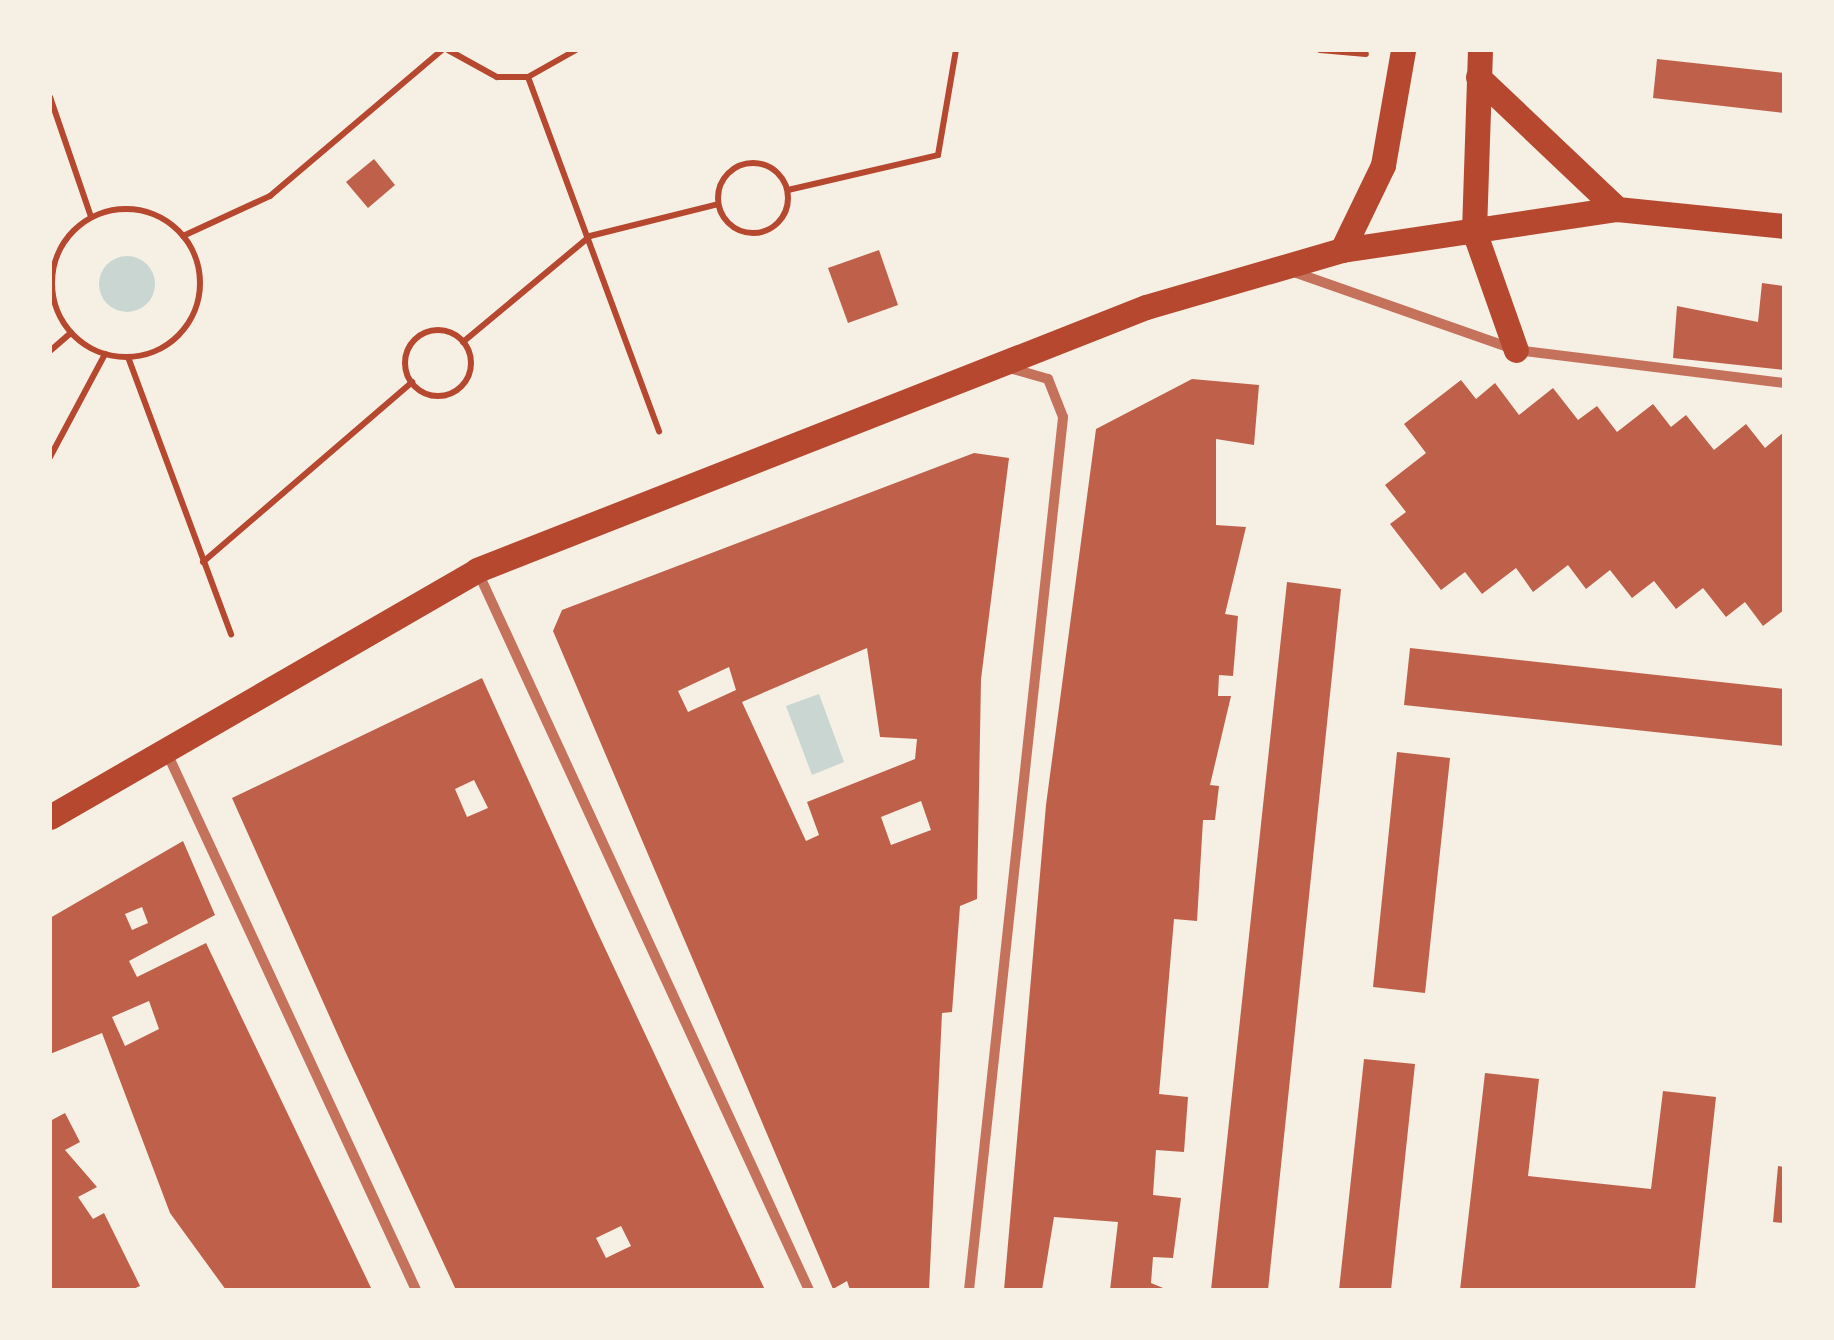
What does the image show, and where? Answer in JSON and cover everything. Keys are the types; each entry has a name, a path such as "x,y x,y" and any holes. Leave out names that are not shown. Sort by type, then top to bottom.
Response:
{"main road":[{"path":"1342,250 1383,165 1403,50"},
{"path":"1480,50 1474,230 1516,350"},
{"path":"1478,76 1616,209"},
{"path":"50,818 477,570 1146,306 1342,250 1616,209 1784,226"}],"street":[{"path":"1282,268 1516,350 1784,383"},
{"path":"970,1290 1063,418 1048,378 986,367"},
{"path":"477,570 809,1290"},
{"path":"167,753 416,1290"}],"path":[{"path":"184,236 270,196 445,50 497,77 528,77 576,50"},
{"path":"788,190 938,155 956,50"},
{"path":"528,77 590,236 659,432"},
{"path":"50,97 91,218"},
{"path":"752,162 774,170 788,190 786,212 760,233 728,224 718,204 722,180 752,162"},
{"path":"463,342 590,236 718,204"},
{"path":"134,209 184,236 199,270 196,308 164,346 128,357 106,354 71,332 55,303 54,270 66,239 91,218 134,209"},
{"path":"444,330 463,342 471,361 458,389 428,395 412,382 405,361 414,341 444,330"},
{"path":"50,350 71,332"},
{"path":"50,457 106,354"},
{"path":"128,357 230,634"},
{"path":"203,562 412,382"}],"shaded area":[{"path":"127,256 147,264 155,284 147,304 127,312 107,304 99,284 107,264"},
{"path":"819,694 844,762 812,775 786,706"}],"building":[{"path":"1657,59 1784,73 1784,113 1653,98"},
{"path":"374,159 395,185 368,208 346,182"},
{"path":"879,250 898,305 848,323 828,268"},
{"path":"1762,283 1784,286 1784,370 1673,358 1677,306 1758,322"},
{"path":"1192,379 1259,385 1254,445 1216,439 1216,525 1246,527 1225,614 1238,616 1233,676 1219,675 1218,696 1231,696 1210,785 1219,786 1215,820 1203,820 1197,921 1174,919 1159,1094 1188,1097 1184,1152 1156,1150 1153,1195 1181,1198 1173,1258 1153,1257 1151,1283 1168,1290 1110,1290 1118,1222 1054,1217 1042,1290 1004,1290 1046,805 1096,429"},
{"path":"1461,380 1476,399 1495,383 1519,415 1553,388 1578,420 1597,406 1617,432 1653,404 1671,427 1686,415 1714,450 1746,424 1765,448 1784,432 1784,610 1763,626 1745,602 1726,617 1703,588 1676,609 1654,581 1632,598 1610,570 1586,589 1568,565 1533,592 1516,568 1482,594 1465,572 1441,590 1390,524 1406,512 1385,485 1426,453 1404,424"},
{"path":"974,453 1009,458 981,679 977,899 960,906 952,1012 942,1013 929,1290 850,1290 847,1281 833,1289 553,631 562,610","holes":["867,648 880,737 917,739 915,759 807,802 819,835 806,841 742,702","729,667 736,690 688,712 678,691","921,801 931,830 891,845 881,817"]},
{"path":"1287,582 1341,589 1268,1290 1211,1290"},
{"path":"1410,648 1784,689 1784,746 1404,705"},
{"path":"482,678 765,1290 456,1290 232,798","holes":["474,780 488,808 467,817 455,789","621,1226 631,1246 606,1258 596,1238"]},
{"path":"1397,752 1450,758 1425,993 1373,987"},
{"path":"183,841 215,915 129,961 137,977 206,943 372,1290 226,1290 170,1213 102,1033 50,1054 50,918","holes":["142,907 148,923 132,930 125,914","149,1001 159,1029 125,1046 112,1017"]},
{"path":"1364,1059 1415,1064 1391,1290 1339,1290"},
{"path":"1485,1073 1539,1079 1528,1176 1651,1189 1663,1091 1716,1097 1695,1290 1460,1290"},
{"path":"65,1113 80,1142 65,1150 97,1187 78,1197 93,1219 104,1213 140,1286 131,1290 50,1290 50,1121"},
{"path":"1778,1166 1784,1167 1784,1223 1773,1222"}]}
